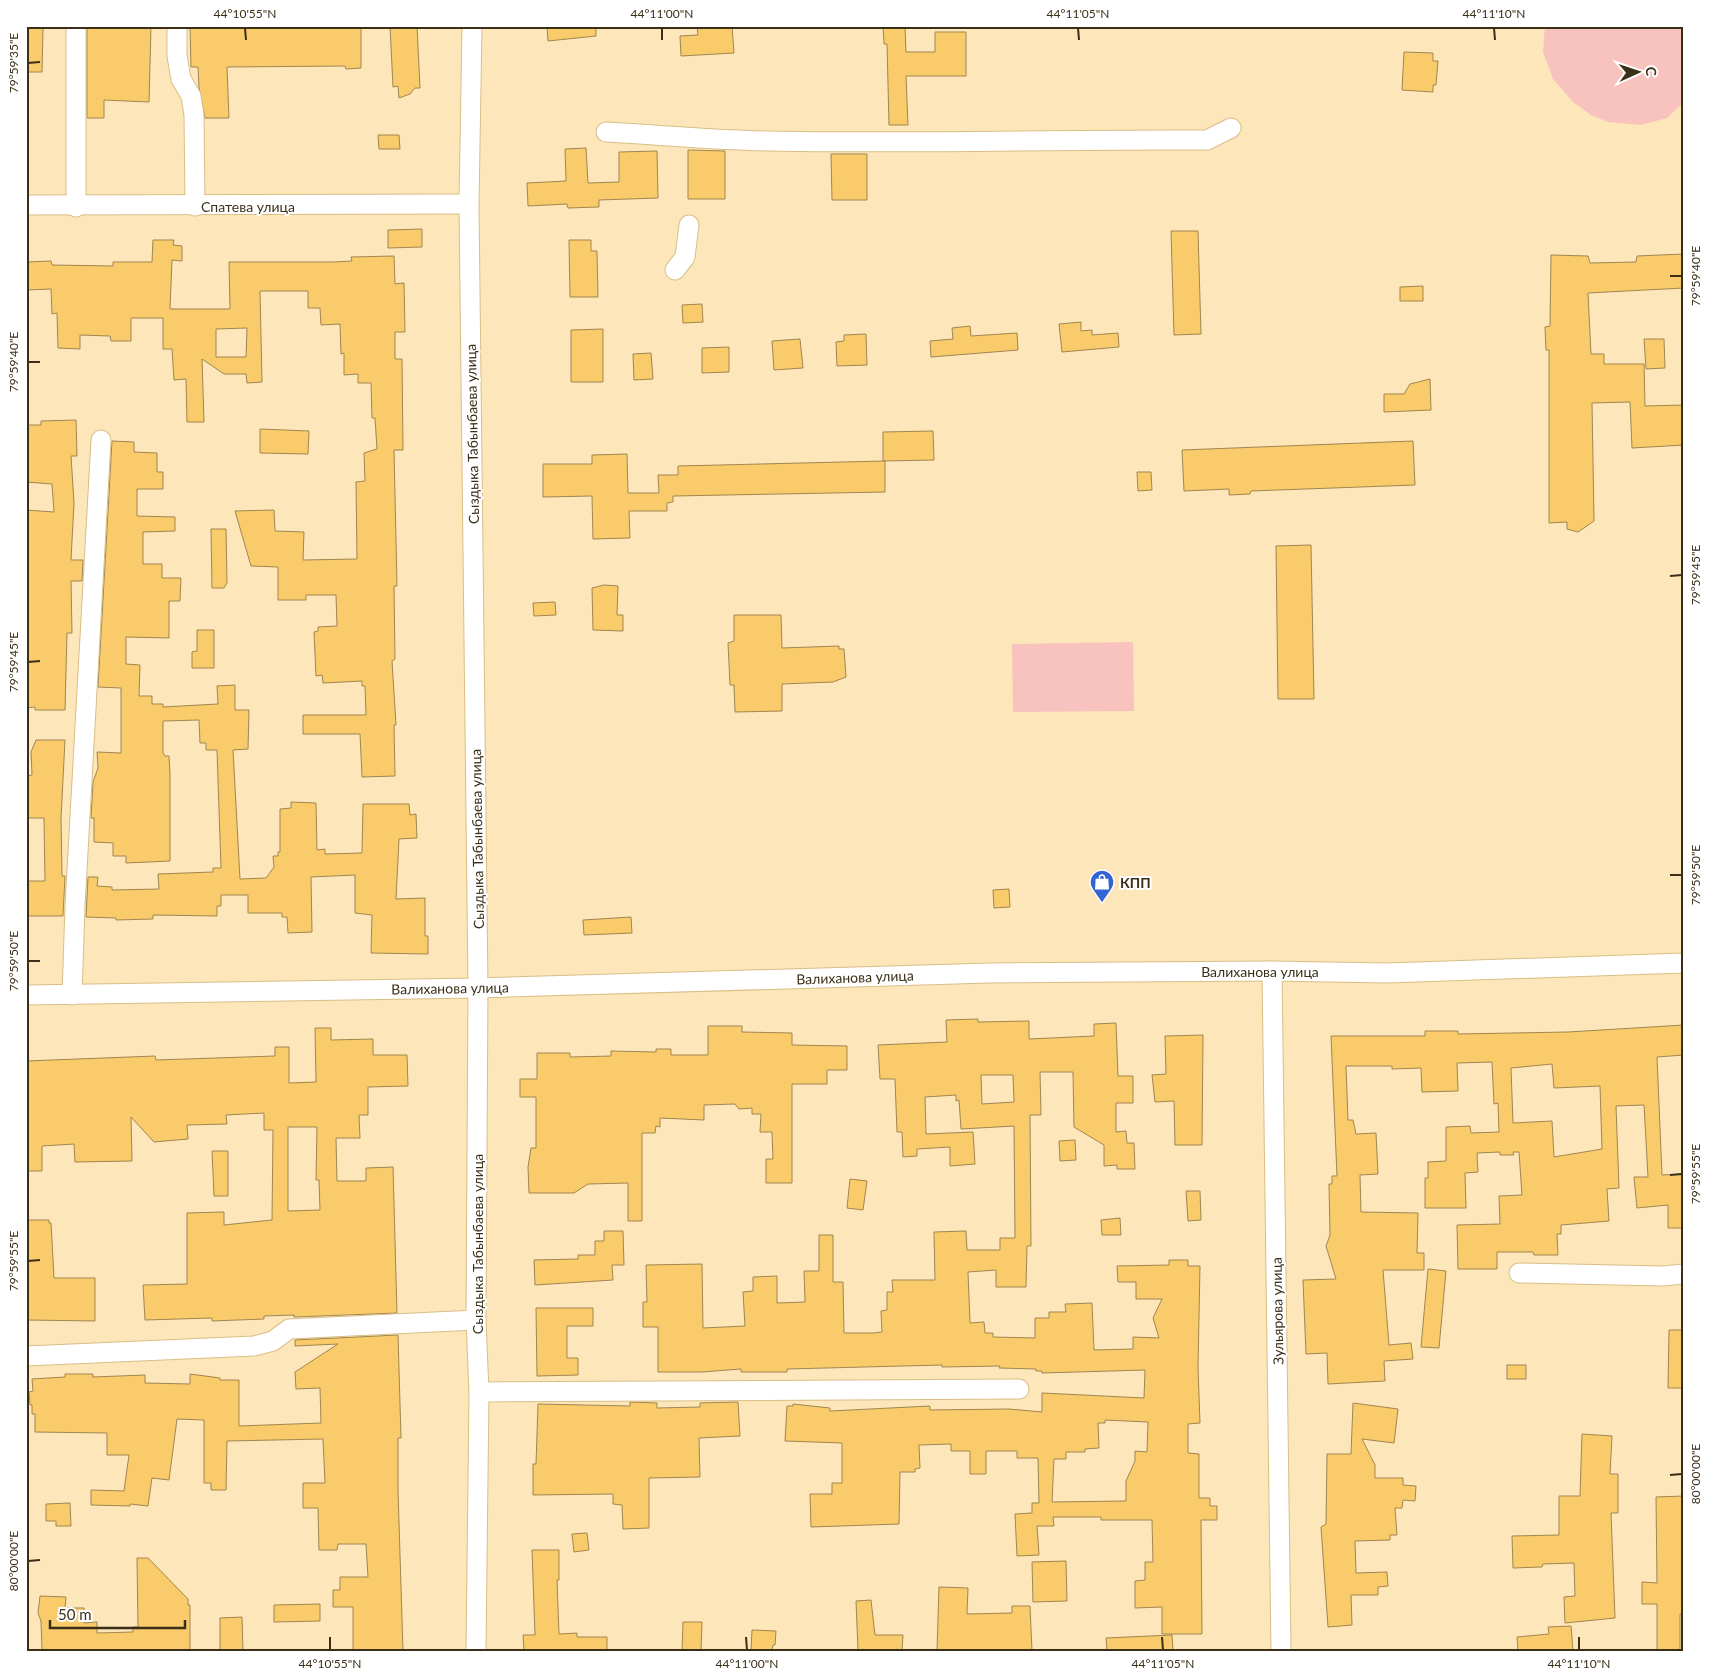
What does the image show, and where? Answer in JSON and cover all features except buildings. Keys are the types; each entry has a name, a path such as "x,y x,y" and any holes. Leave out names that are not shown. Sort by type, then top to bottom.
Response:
{"street":[{"path":"76,26 76,206"},
{"path":"177,26 177,56 181,79 191,96 194,115 195,206"},
{"name":"Сыздыка Табынбаева улица","path":"472,26 469,204 478,988 476,1320 479,1392 476,1651"},
{"path":"606,132 766,141 908,142 1207,140 1231,128"},
{"name":"Спатева улица","path":"26,205 469,204"},
{"path":"675,270 685,257 689,225"},
{"path":"72,995 75,906 101,440"},
{"name":"Валиханова улица","path":"26,996 478,988 990,973 1272,971 1387,973 1684,963"},
{"name":"Зульярова улица","path":"1272,971 1281,1651"},
{"path":"1519,1273 1662,1276 1684,1274"},
{"path":"26,1356 254,1346 273,1341 289,1329 476,1320"},
{"path":"479,1392 1019,1389"}],"shaded area":[{"path":"1545,26 1684,26 1684,102 1667,118 1641,125 1608,122 1591,115 1573,102 1553,79 1543,52"},
{"path":"1133,642 1134,711 1013,712 1012,644"}],"place":[{"name":"КПП","path":"1102,903"}]}
